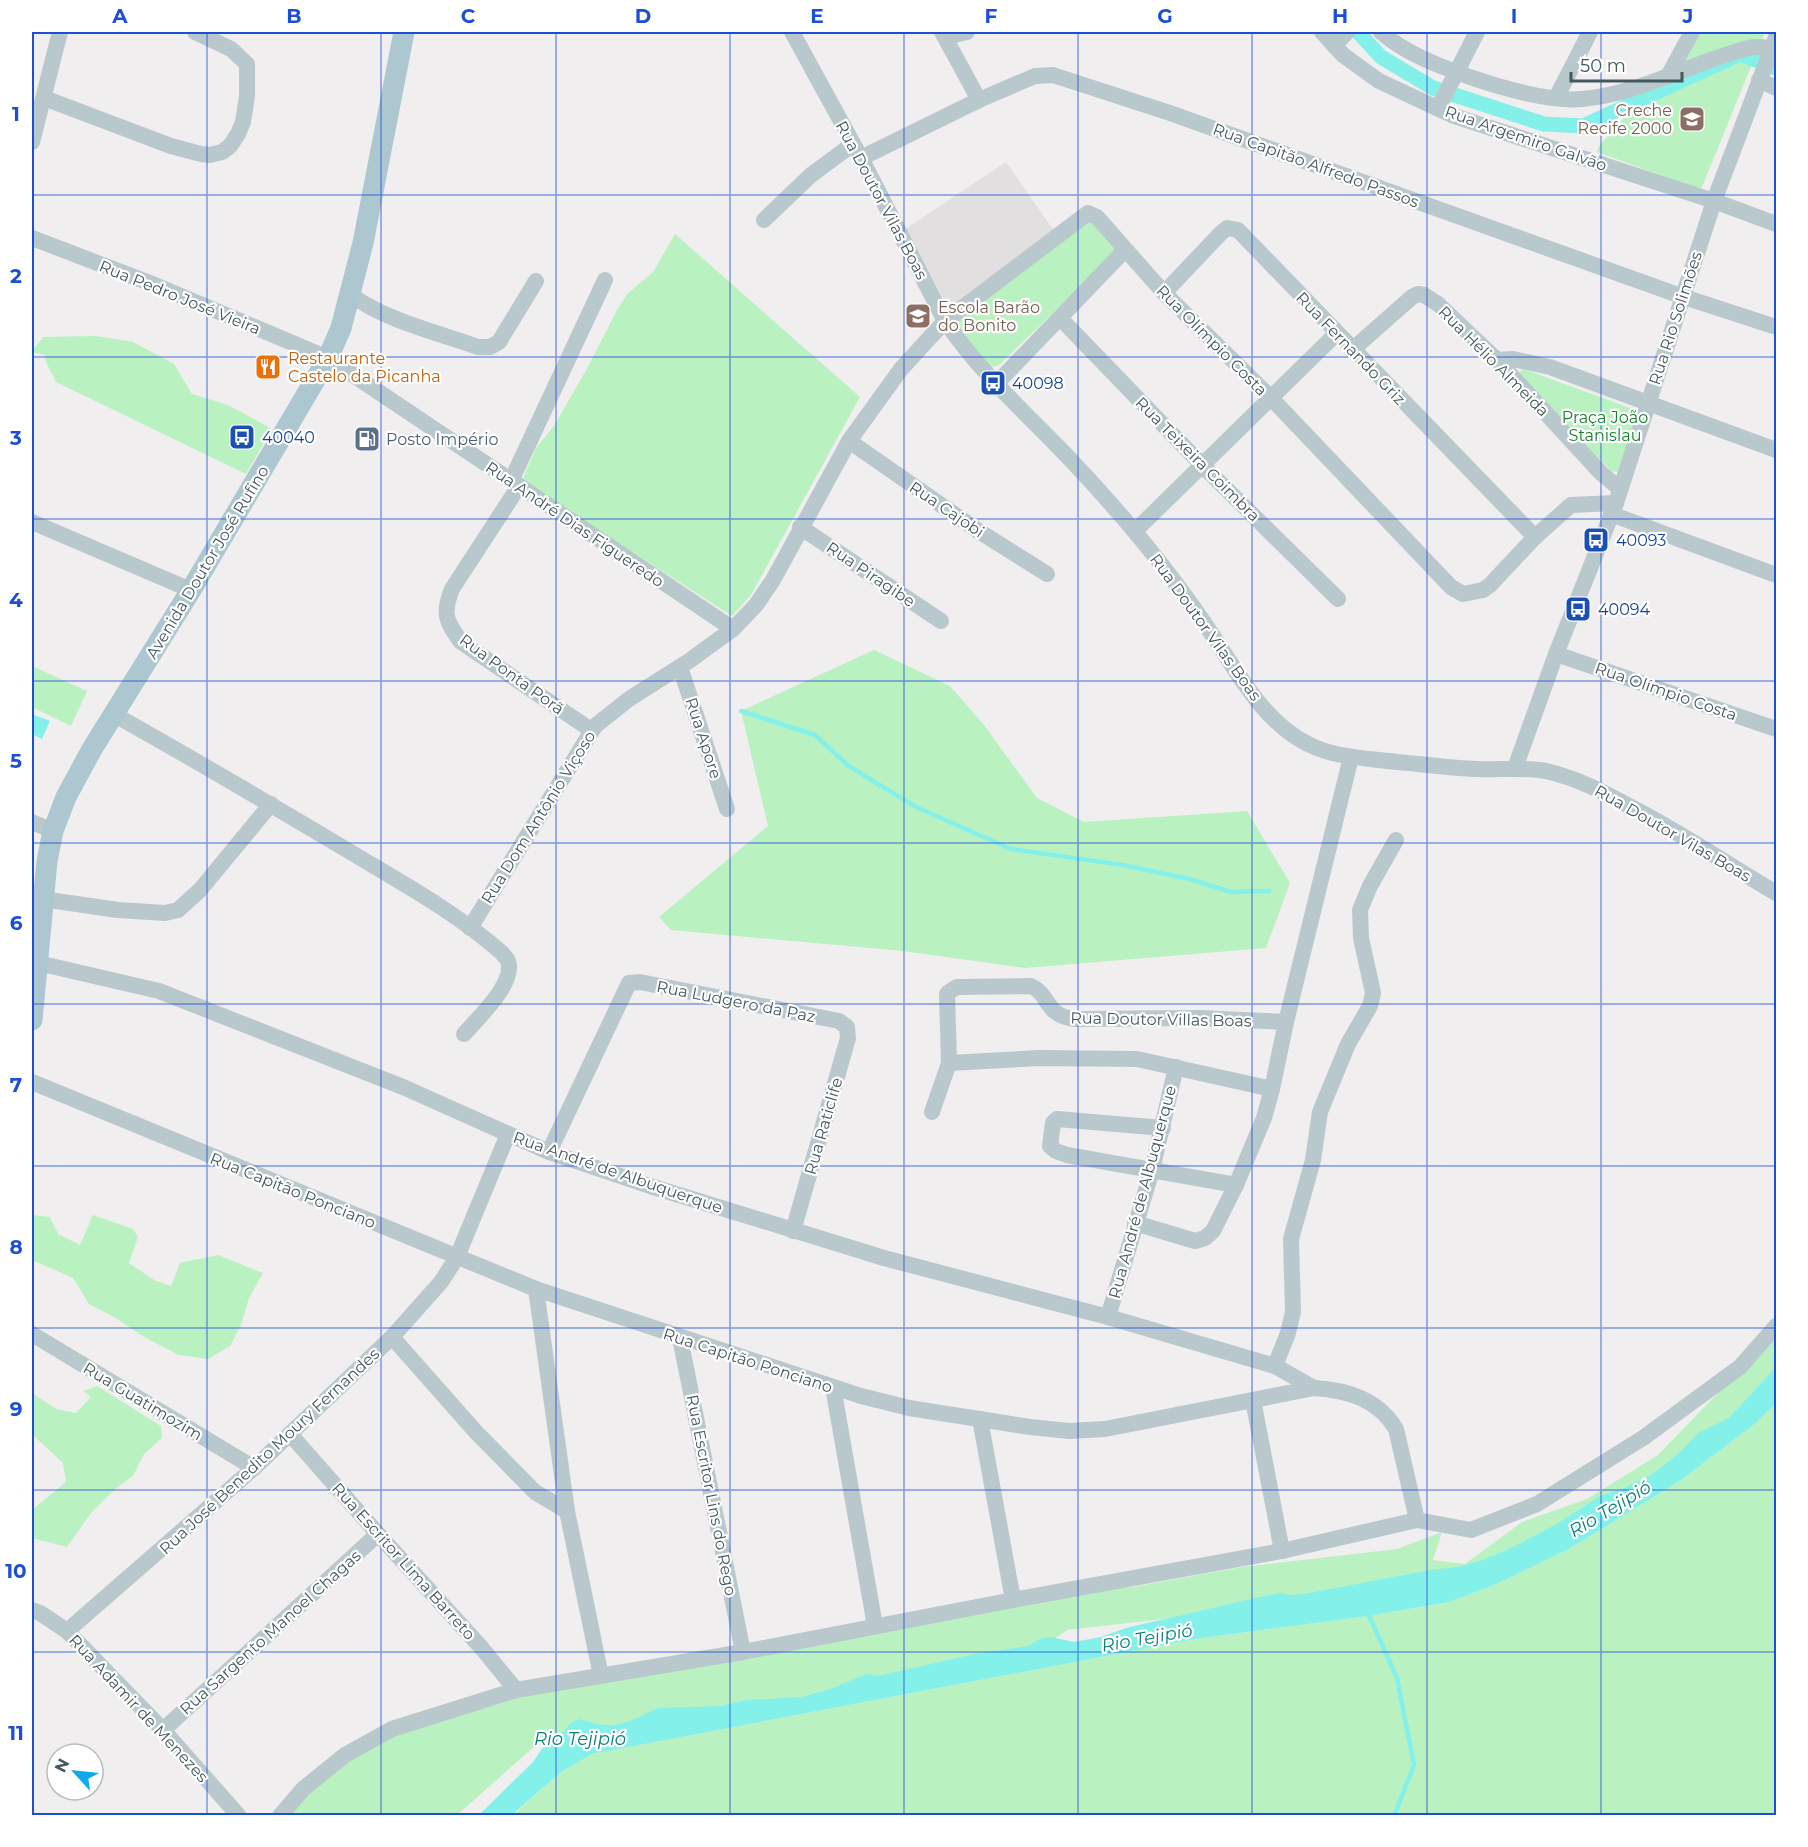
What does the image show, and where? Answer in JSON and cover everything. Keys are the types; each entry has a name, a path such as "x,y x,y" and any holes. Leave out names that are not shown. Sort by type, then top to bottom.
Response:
{"main road":[{"name":"Avenida Doutor José Rufino","path":"32,1020 42,899 53,831 58,815 78,774 191,590 328,358 341,328 363,243 404,32"}],"street":[{"path":"32,142 60,32"},
{"path":"44,98 171,146 201,154 210,155 222,152 230,146 243,122 248,84 247,64 231,49 195,32"},
{"name":"Rua Doutor Vilas Boas","path":"792,32 945,321 962,345 995,385 1070,459 1135,531 1183,591 1248,689 1264,708 1294,736 1325,751 1352,757 1452,767 1542,771 1593,787 1663,823 1776,893"},
{"path":"967,32 944,34 979,100"},
{"name":"Rua Argemiro Galvão","path":"1322,32 1343,55 1379,81 1472,122 1714,201 1776,224"},
{"path":"1334,46 1347,32"},
{"path":"1381,32 1404,50 1454,73 1490,84 1556,98 1582,99 1612,94 1741,50 1753,47 1774,48"},
{"path":"1438,106 1477,32"},
{"path":"1556,98 1590,32"},
{"path":"1668,76 1692,32"},
{"name":"Rua Rio Solimões","path":"1515,768 1556,654 1616,502 1681,296 1714,201 1760,77 1774,48"},
{"name":"Rua Capitão Alfredo Passos","path":"764,220 811,175 857,151 1035,76 1053,75 1170,113 1681,296 1776,327"},
{"path":"1760,77 1776,88"},
{"name":"Rua Olímpio Costa","path":"945,321 1088,213 1097,217 1164,293 1271,398 1450,587 1463,594 1474,593 1490,585 1535,537"},
{"name":"Rua Fernando Griz","path":"1164,293 1220,234 1231,228 1244,234 1352,350 1535,537"},
{"name":"Rua Pedro José Vieira","path":"32,238 155,285 328,358"},
{"path":"995,385 1125,250"},
{"name":"Rua Ponta Porã","path":"591,730 461,642 450,627 445,614 452,589 515,484 605,280"},
{"path":"351,294 365,305 404,322 478,347 490,347 499,342 536,281"},
{"name":"Rua Hélio Almeida","path":"1352,350 1413,297 1418,294 1424,295 1438,304 1497,360 1601,473 1616,502"},
{"name":"Rua Teixeira Coimbra","path":"1060,318 1202,465 1338,599"},
{"name":"Rua Dom Antônio Viçoso","path":"470,928 591,730 628,699 680,667 733,629 756,605 773,580 849,441 901,369 945,321"},
{"path":"1135,531 1337,333"},
{"name":"Rua André Dias Figueredo","path":"328,358 733,629"},
{"path":"1497,360 1513,359 1539,364 1776,450"},
{"name":"Rua Cajobi","path":"849,441 977,530 1047,574"},
{"path":"1535,537 1571,506 1616,502 1776,575"},
{"path":"32,522 191,590"},
{"name":"Rua Piragibe","path":"800,527 941,621"},
{"name":"Rua Olímpio Costa","path":"1556,654 1776,729"},
{"name":"Rua Apore","path":"680,667 727,809"},
{"path":"115,715 272,804 441,907 502,953 508,961 509,969 503,988 464,1034"},
{"path":"1135,1223 1195,1241 1201,1240 1213,1231 1236,1185 1264,1118 1272,1089 1286,1022 1352,757"},
{"path":"42,899 118,910 165,913 178,910 200,890 272,804"},
{"path":"32,822 53,831"},
{"path":"1275,1366 1293,1312 1291,1239 1313,1160 1320,1112 1348,1044 1372,999 1372,985 1361,938 1360,910 1370,886 1396,840"},
{"name":"Rua André de Albuquerque","path":"38,963 159,991 403,1087 549,1152 884,1258 1108,1317 1275,1366 1314,1388"},
{"name":"Rua Ludgero da Paz","path":"549,1152 629,983 640,982 843,1023"},
{"name":"Rua Doutor Villas Boas","path":"949,1063 947,998 949,992 957,987 1031,986 1037,989 1053,1011 1064,1018 1198,1018 1286,1022"},
{"name":"Rua Raticlife","path":"793,1231 848,1038 848,1030 843,1023"},
{"path":"932,1112 949,1063 1095,1057 1137,1059 1272,1089"},
{"name":"Rua André de Albuquerque","path":"1108,1317 1152,1170 1176,1067"},
{"name":"Rua Capitão Ponciano","path":"32,1082 537,1289 861,1396 909,1408 1069,1431 1105,1429 1314,1388 1347,1392 1360,1397 1389,1418 1395,1429 1417,1520"},
{"path":"1163,1128 1057,1119 1053,1123 1050,1146 1067,1155 1236,1185"},
{"name":"Rua José Benedito Moury Fernandes","path":"67,1631 254,1468 392,1338 441,1282 457,1257 508,1134"},
{"path":"537,1289 567,1511 601,1676"},
{"path":"280,1815 303,1789 345,1755 392,1728 516,1690 743,1653 875,1626 1282,1551 1417,1520 1472,1530 1537,1504 1643,1438 1740,1367 1776,1326"},
{"name":"Rua Guatimozim","path":"32,1334 254,1468"},
{"path":"392,1338 475,1431 535,1492 567,1511"},
{"name":"Rua Escritor Lins do Rego","path":"680,1338 743,1653"},
{"path":"833,1387 875,1626"},
{"path":"1253,1401 1282,1551"},
{"path":"980,1419 1013,1600"},
{"name":"Rua Escritor Lima Barreto","path":"290,1434 480,1646 516,1690"},
{"name":"Rua Sargento Manoel Chagas","path":"163,1730 378,1534"},
{"name":"Rua Adamir de Menezes","path":"32,1610 67,1631 163,1730 239,1815"}],"shaded area":[{"path":"1006,162 1055,232 949,308 904,230"}],"green space":[{"path":"1700,32 1765,32 1702,187 1698,189 1597,152 1599,146"},
{"path":"1088,216 1117,251 998,366 990,367 955,327 957,318"},
{"path":"675,234 860,397 751,595 732,616 522,481 536,448 554,426 617,310 627,294 653,272"},
{"path":"96,336 133,342 174,364 192,394 228,405 272,429 246,474 56,382 45,355 32,352 43,337"},
{"name":"Praça João Stanislau","path":"1523,369 1633,409 1636,413 1635,422 1618,472 1611,471 1518,374"},
{"path":"874,650 950,686 984,725 1037,798 1084,822 1247,811 1290,883 1266,948 1025,968 903,951 671,930 659,917 768,826 741,711"},
{"path":"32,666 87,691 71,726 32,707"},
{"path":"32,1215 50,1217 58,1234 80,1245 93,1215 133,1229 138,1237 129,1263 154,1280 171,1286 180,1263 218,1255 263,1273 249,1298 241,1325 230,1346 208,1359 179,1355 89,1304 73,1278 32,1260"},
{"path":"1776,1333 1776,1374 1699,1453 1541,1550 1314,1602 1067,1630 1034,1653 775,1706 544,1738 457,1815 291,1816 318,1779 425,1718 797,1635 1092,1590 1133,1587 1242,1567 1397,1549 1442,1532 1433,1560 1465,1564 1522,1522 1587,1499 1658,1455"},
{"path":"97,1386 161,1426 162,1438 144,1454 133,1476 116,1488 91,1513 67,1547 32,1538 32,1510 66,1482 63,1463 32,1434 32,1393 56,1409 76,1413 91,1397 83,1391"},
{"path":"1776,1403 1776,1815 512,1816 561,1772 591,1754 1195,1639 1368,1616 1449,1602 1494,1585 1569,1549 1681,1480 1756,1423"}],"water":[{"path":"32,714 50,721 42,739 32,734"},
{"name":"Rio Tejipió","path":"1776,1367 1776,1403 1756,1423 1681,1480 1569,1549 1494,1585 1449,1602 1368,1616 1195,1639 592,1754 561,1772 512,1815 479,1815 533,1762 544,1746 557,1740 570,1724 580,1719 596,1724 615,1725 659,1708 721,1706 746,1700 802,1697 833,1688 866,1674 878,1676 974,1654 1028,1646 1042,1638 1051,1637 1074,1642 1260,1597 1281,1593 1304,1594 1430,1570 1458,1567 1483,1560 1555,1525 1600,1496 1624,1488 1654,1473 1679,1453 1698,1433 1729,1418"}],"waterway":[{"path":"1358,32 1381,57 1433,88 1544,124 1583,126 1740,54 1776,68"},
{"path":"741,711 815,735 850,767 916,807 1011,849 1123,865 1189,879 1231,892 1269,891"},
{"path":"1367,1611 1397,1678 1414,1765 1394,1816"}],"place":[{"name":"Creche Recife 2000","path":"1692,119"},
{"name":"Escola Barão do Bonito","path":"918,316"},
{"name":"Restaurante Castelo da Picanha","path":"268,367"},
{"name":"40098","path":"993,383"},
{"name":"40040","path":"242,437"},
{"name":"Posto Império","path":"367,439"},
{"name":"40093","path":"1596,540"},
{"name":"40094","path":"1578,609"}]}
